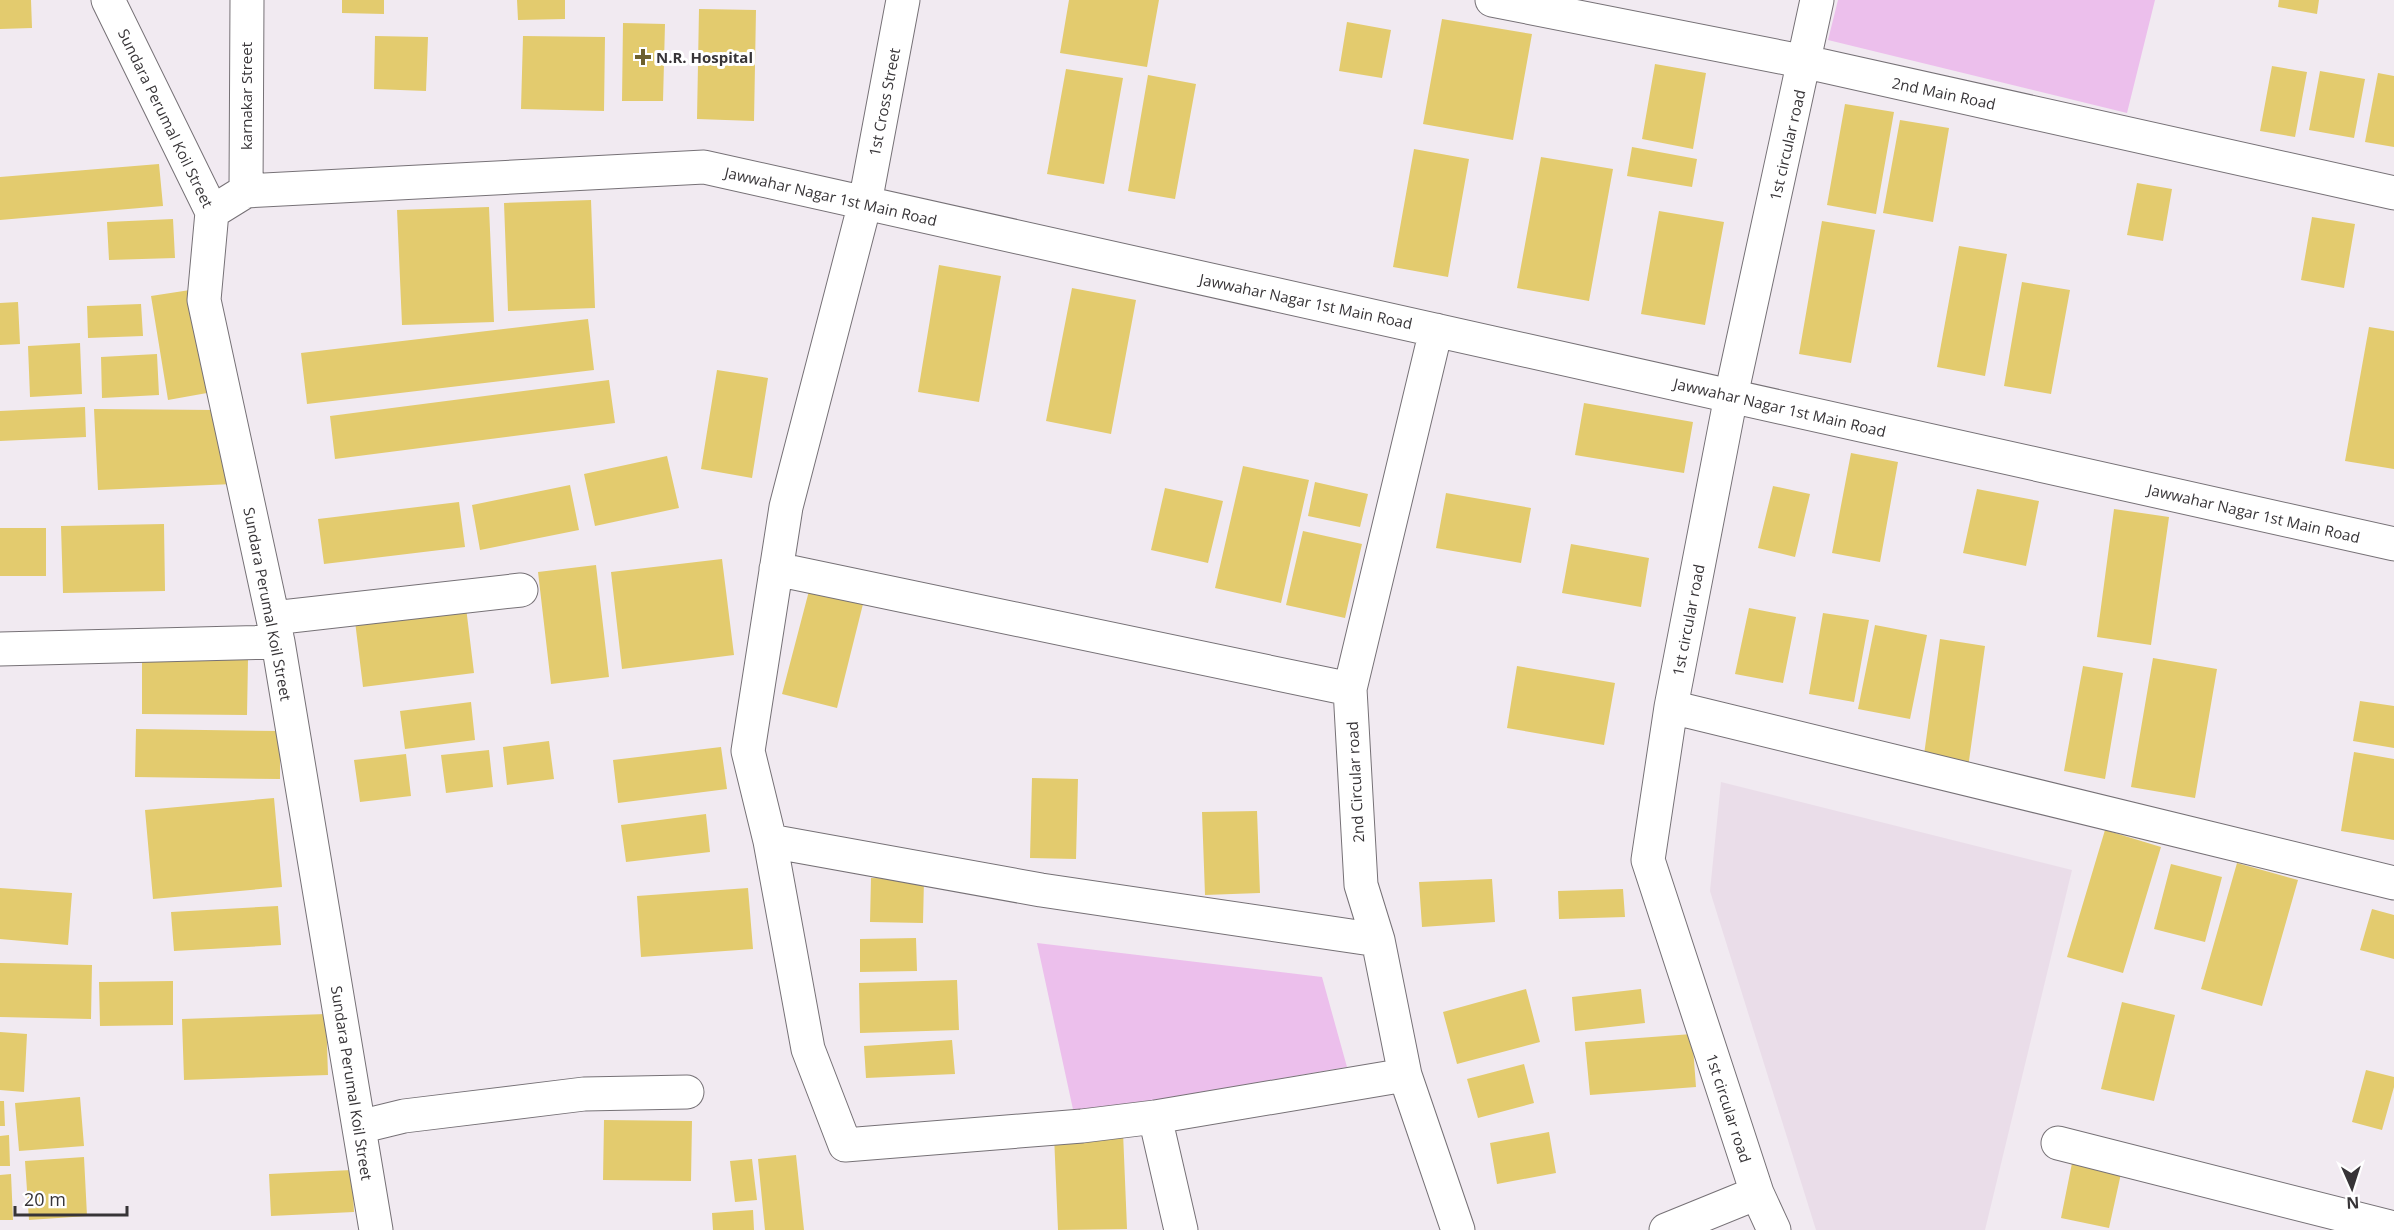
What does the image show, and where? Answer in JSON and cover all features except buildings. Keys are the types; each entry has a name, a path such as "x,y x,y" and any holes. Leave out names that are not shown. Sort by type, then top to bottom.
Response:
{"street":[{"name":"Sundara Perumal Koil Street","path":"108,0 212,212 204,300 275,630 376,1230"},
{"name":"karnakar Street","path":"246,191 247,0"},
{"name":"1st Cross Street","path":"903,0 866,203 786,507 748,751 770,841 808,1049 845,1144 1082,1126 1155,1117"},
{"name":"2nd Main Road","path":"1492,0 1806,62 2394,193"},
{"name":"1st circular road","path":"1774,1230 1757,1193 1648,860 1671,707 1731,396 1806,62 1817,0"},
{"name":"Jawwahar Nagar 1st Main Road","path":"212,212 246,191 704,167 2394,544"},
{"name":"2nd Circular road","path":"1436,330 1350,689 1361,885 1378,940 1406,1075 1458,1230"},
{"path":"776,568 1350,689"},
{"path":"0,649 275,630 521,590"},
{"path":"1671,707 2394,882"},
{"path":"770,841 1041,890 1378,940"},
{"path":"1181,1230 1155,1117 1406,1075"},
{"path":"359,1127 404,1116 585,1094 687,1092"},
{"path":"2058,1143 2394,1228"},
{"path":"1666,1230 1757,1193"},
{"path":"370,1230 376,1230"}],"shaded area":[{"path":"1838,0 2155,0 2127,113 1828,40"},
{"path":"1721,782 2072,870 1985,1230 1816,1230 1710,891"},
{"path":"1037,943 1322,977 1347,1067 1074,1114"}],"place":[{"name":"N.R. Hospital","path":"643,57"}]}
